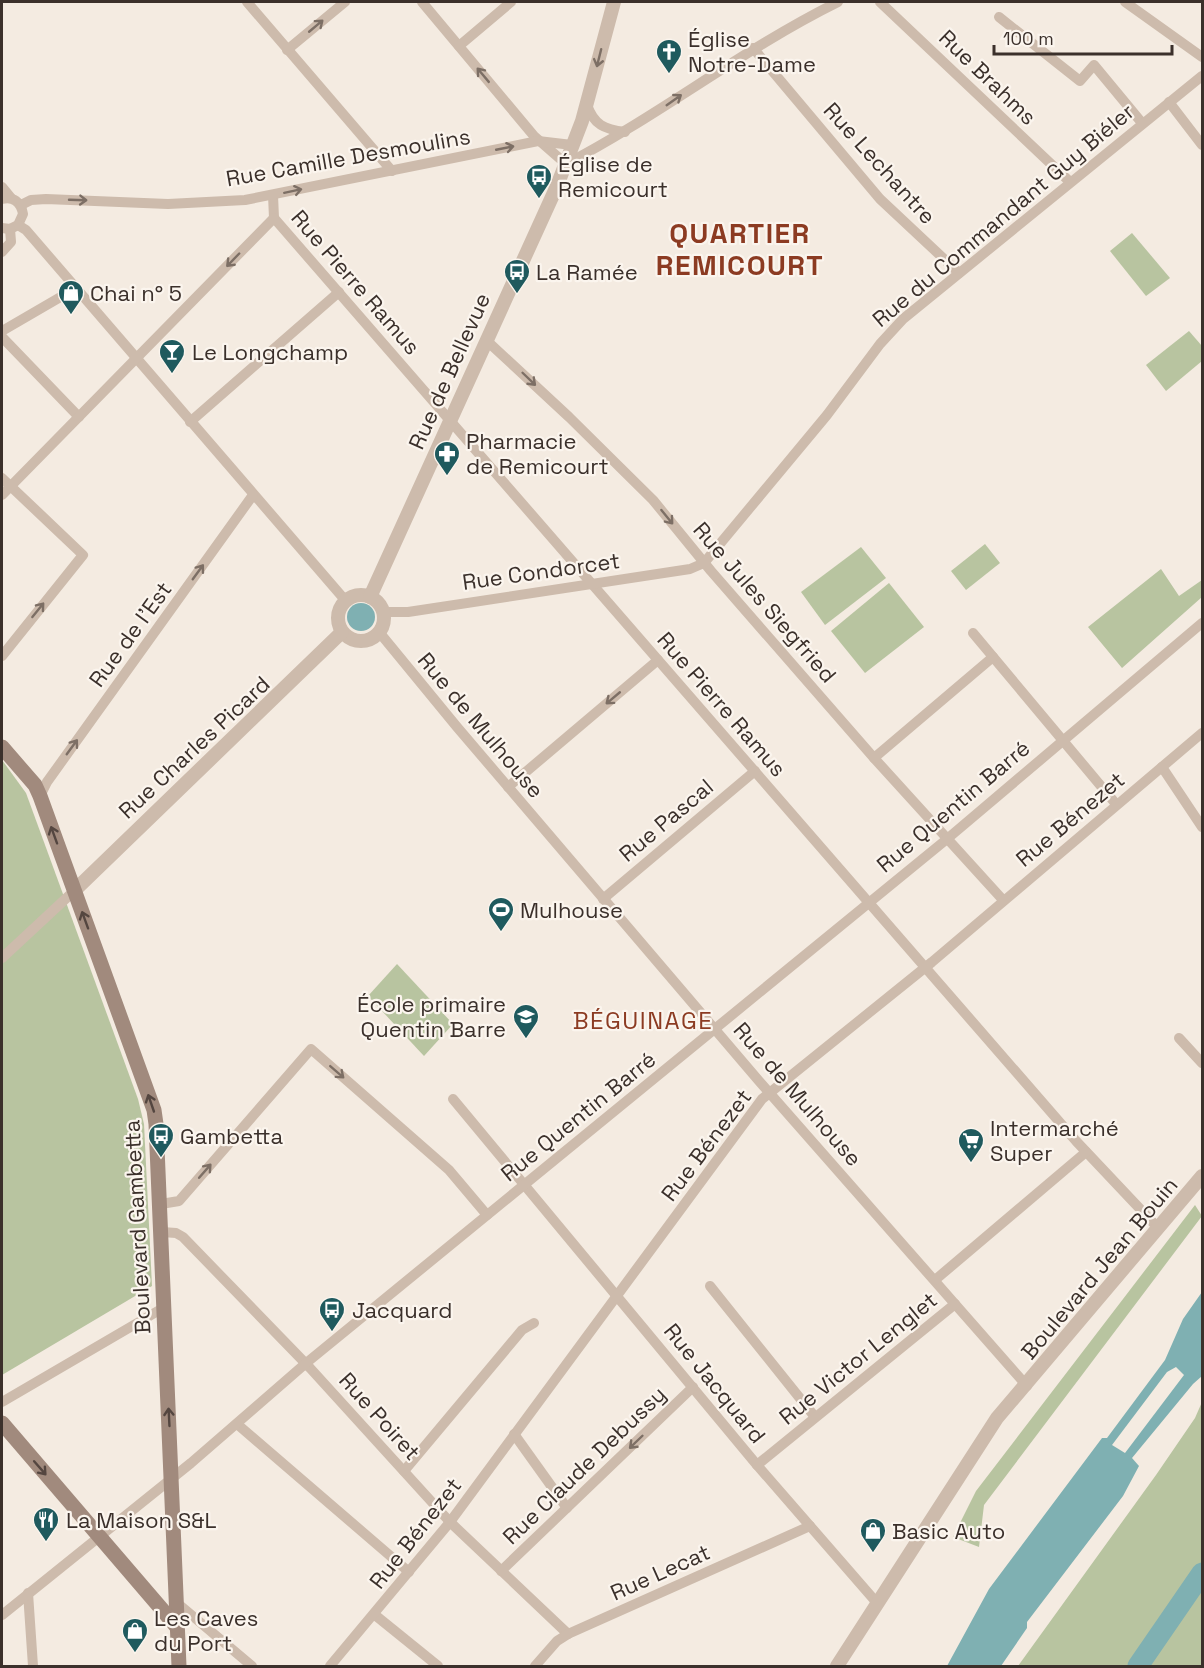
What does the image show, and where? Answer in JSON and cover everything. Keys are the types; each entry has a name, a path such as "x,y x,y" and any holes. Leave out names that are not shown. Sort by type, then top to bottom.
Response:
{"main road":[{"name":"Boulevard Gambetta","path":"2,747 34,785 40,796 154,1110 161,1204 179,1666"},
{"path":"2,1423 177,1627"},
{"path":"138,1582 161,1591 169,1586 174,1568"}],"street":[{"path":"247,2 392,171"},
{"path":"287,50 345,2"},
{"path":"422,2 538,141 566,164 625,132 753,48 838,2"},
{"path":"459,46 511,2"},
{"name":"Rue de Bellevue","path":"370,597 566,164 587,105 614,2"},
{"name":"Rue Brahms","path":"880,2 1070,182"},
{"path":"1125,2 1203,57"},
{"path":"999,17 1080,81 1094,65 1142,123"},
{"name":"Rue Lechantre","path":"753,48 880,199 959,273"},
{"name":"Rue du Commandant Guy Biéler","path":"704,563 827,415 880,344 903,319 1142,123 1203,76"},
{"path":"1169,102 1203,145"},
{"path":"587,105 597,125 607,130 625,132"},
{"name":"Rue Camille Desmoulins","path":"11,201 46,199 168,204 245,200 538,141 572,145"},
{"path":"2,187 23,218 10,227"},
{"name":"Rue Pierre Ramus","path":"273,195 274,218 1086,1152 1159,1229"},
{"path":"2,495 274,218"},
{"path":"2,252 11,242 10,227"},
{"path":"10,227 26,230 135,360 345,600"},
{"path":"2,331 76,288"},
{"path":"190,422 339,292"},
{"path":"2,337 79,417"},
{"name":"Rue Jules Siegfried","path":"486,340 569,417 653,500 704,563 874,758 1004,900"},
{"path":"2,478 83,555 2,656"},
{"name":"Rue de l'Est","path":"40,796 47,782 253,495"},
{"name":"Rue Condorcet","path":"383,612 408,612 592,584 690,569 704,563"},
{"path":"357,595 370,597 383,612 379,632 368,640 354,640 342,632 338,612 345,600 357,595"},
{"name":"Rue Quentin Barré","path":"2,1615 947,839 1203,623"},
{"name":"Rue Charles Picard","path":"74,891 342,632"},
{"name":"Rue de Mulhouse","path":"379,632 603,899 1027,1386"},
{"path":"973,633 1116,804"},
{"path":"874,758 993,657"},
{"path":"507,787 658,660"},
{"name":"Rue Bénezet","path":"330,1666 375,1615 450,1522 762,1099 925,967 1203,733"},
{"path":"1162,767 1203,827"},
{"name":"Rue Pascal","path":"603,899 755,771"},
{"path":"2,958 74,891"},
{"path":"1179,1038 1203,1063"},
{"path":"161,1204 179,1201 311,1049 449,1170 487,1215"},
{"name":"Rue Jacquard","path":"453,1099 526,1184 757,1465 877,1603"},
{"path":"935,1280 1086,1152"},
{"name":"Boulevard Jean Bouin","path":"837,1666 997,1418 1027,1386 1203,1176"},
{"name":"Rue Poiret","path":"162,1232 176,1233 183,1237 305,1364 450,1522 568,1635"},
{"path":"710,1287 815,1417"},
{"name":"Rue Victor Lenglet","path":"757,1465 955,1304"},
{"path":"2,1402 164,1308"},
{"path":"404,1471 522,1330 534,1323"},
{"name":"Rue Claude Debussy","path":"501,1571 693,1387"},
{"path":"237,1424 409,1572"},
{"path":"514,1434 567,1508"},
{"name":"Rue Lecat","path":"535,1666 557,1641 568,1635 810,1526"},
{"path":"28,1593 33,1666"},
{"path":"176,1602 252,1666"},
{"path":"375,1615 438,1666"}],"green space":[{"path":"1132,233 1170,278 1146,296 1110,251"},
{"path":"1189,331 1202,346 1202,361 1166,391 1146,365"},
{"path":"985,544 1000,563 966,590 951,571"},
{"path":"861,547 886,578 825,625 801,592"},
{"path":"1161,569 1179,596 1202,580 1202,597 1122,668 1088,627"},
{"path":"889,583 924,627 865,673 831,631"},
{"path":"2,760 26,793 138,1099 144,1124 152,1286 2,1375"},
{"path":"397,964 453,1024 424,1056 368,996"},
{"path":"1195,1205 1202,1216 984,1505 979,1547 953,1537 976,1491"},
{"path":"1202,1402 1202,1666 1018,1666 1156,1475 1195,1418"}],"water":[{"path":"361,603 371,607 375,617 371,627 361,631 351,627 347,617 351,607"},
{"path":"1202,1292 1202,1376 1132,1458 1139,1466 1123,1496 1027,1622 1027,1628 1001,1666 947,1666 989,1589 1102,1438 1107,1438 1165,1360 1183,1319","holes":["1176,1367 1184,1375 1125,1453 1112,1445 1167,1372"]}],"waterway":[{"path":"1138,1666 1202,1573"}],"place":[{"name":"Église Notre-Dame","path":"669,75"},
{"name":"Église de Remicourt","path":"539,200"},
{"name":"La Ramée","path":"517,295"},
{"name":"Chai n° 5","path":"71,316"},
{"name":"Le Longchamp","path":"172,375"},
{"name":"Pharmacie de Remicourt","path":"447,477"},
{"name":"Mulhouse","path":"501,933"},
{"name":"École primaire Quentin Barre","path":"526,1040"},
{"name":"Gambetta","path":"161,1159"},
{"name":"Intermarché Super","path":"971,1164"},
{"name":"Jacquard","path":"332,1333"},
{"name":"La Maison S&L","path":"46,1543"},
{"name":"Basic Auto","path":"873,1554"},
{"name":"Les Caves du Port","path":"135,1654"}],"district":[{"name":"QUARTIER REMICOURT","path":"740,249"},
{"name":"BÉGUINAGE","path":"643,1021"}]}
